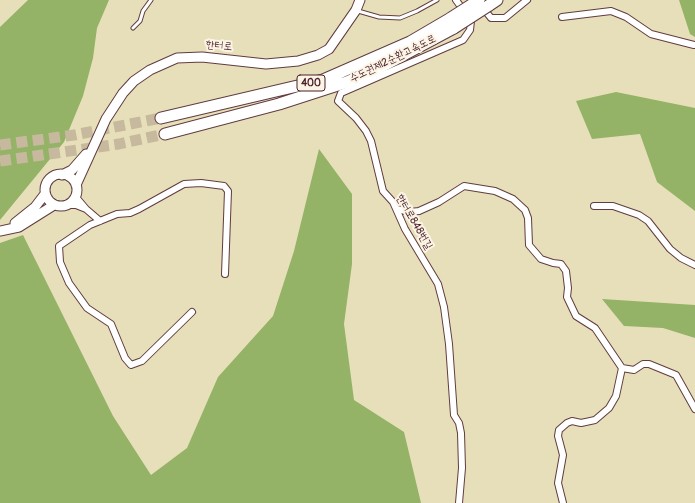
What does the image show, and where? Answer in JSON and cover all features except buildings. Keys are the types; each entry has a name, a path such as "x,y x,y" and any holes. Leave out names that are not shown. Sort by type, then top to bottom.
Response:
{"highway":[{"name":"수도권제2순환고속도로","path":"165,134 279,104 348,82 381,67 486,2"},
{"name":"수도권제2순환고속도로","path":"161,118 323,80 453,23"}],"main road":[{"name":"한터로","path":"76,186 106,119 123,93 134,81 150,70 177,58 202,57 266,64 298,61 318,55 329,49 356,10 360,0"},
{"name":"한터로","path":"62,175 72,170 86,154 91,152"},
{"path":"2,231 27,214 45,194 46,184 49,180 57,175 71,178 76,186 75,196 67,205 54,205 45,194"},
{"path":"2,231 19,227 54,205"}],"street":[{"name":"한터로848번길","path":"456,0 471,21 470,30 463,40 341,93 338,100 356,118 366,131 371,141 383,191 397,209 405,229 438,284 444,307 454,415 459,423 461,433 462,468 459,503"},
{"path":"486,2 491,18 505,18 526,0"},
{"path":"562,17 611,11 626,17 651,34 694,45"},
{"path":"192,312 142,361 131,365 127,362 111,324 87,308 69,283 58,253 60,243 100,221 117,214 139,209 184,184 202,183 224,186 228,192 225,274"},
{"path":"397,209 410,212 419,211 439,202 464,186 495,191 513,199 525,210 528,218 529,245 541,259 553,264 561,264 568,279 567,297 569,304 576,316 595,328 622,368 616,396 609,408 594,420 581,423 572,421 567,423 559,430 558,436 563,455 558,483 563,503"},
{"path":"75,196 86,209 100,221"},
{"path":"67,205 76,205 86,209"},
{"path":"594,206 613,206 639,215 648,221 670,249 681,258 695,265"},
{"path":"622,368 634,370 643,364 649,364 670,371 676,375 695,409"}],"lane":[{"path":"133,28 140,21 143,11 151,0"},
{"path":"356,10 379,17 400,18 437,0"}],"green space":[{"path":"28,0 109,0 97,28 93,58 83,96 64,142 0,220 0,27"},
{"path":"679,0 695,0 695,37 690,34"},
{"path":"616,92 695,108 695,211 657,182 640,134 592,139 576,101"},
{"path":"319,149 352,194 352,264 344,324 354,400 404,432 421,503 0,503 0,243 23,235 113,416 151,475 187,448 218,377 273,316 294,251"},
{"path":"602,299 695,305 695,338 663,328 624,326"}],"tunnel":[{"path":"0,145 74,135 161,118"},
{"path":"0,161 119,144 165,134"}]}
